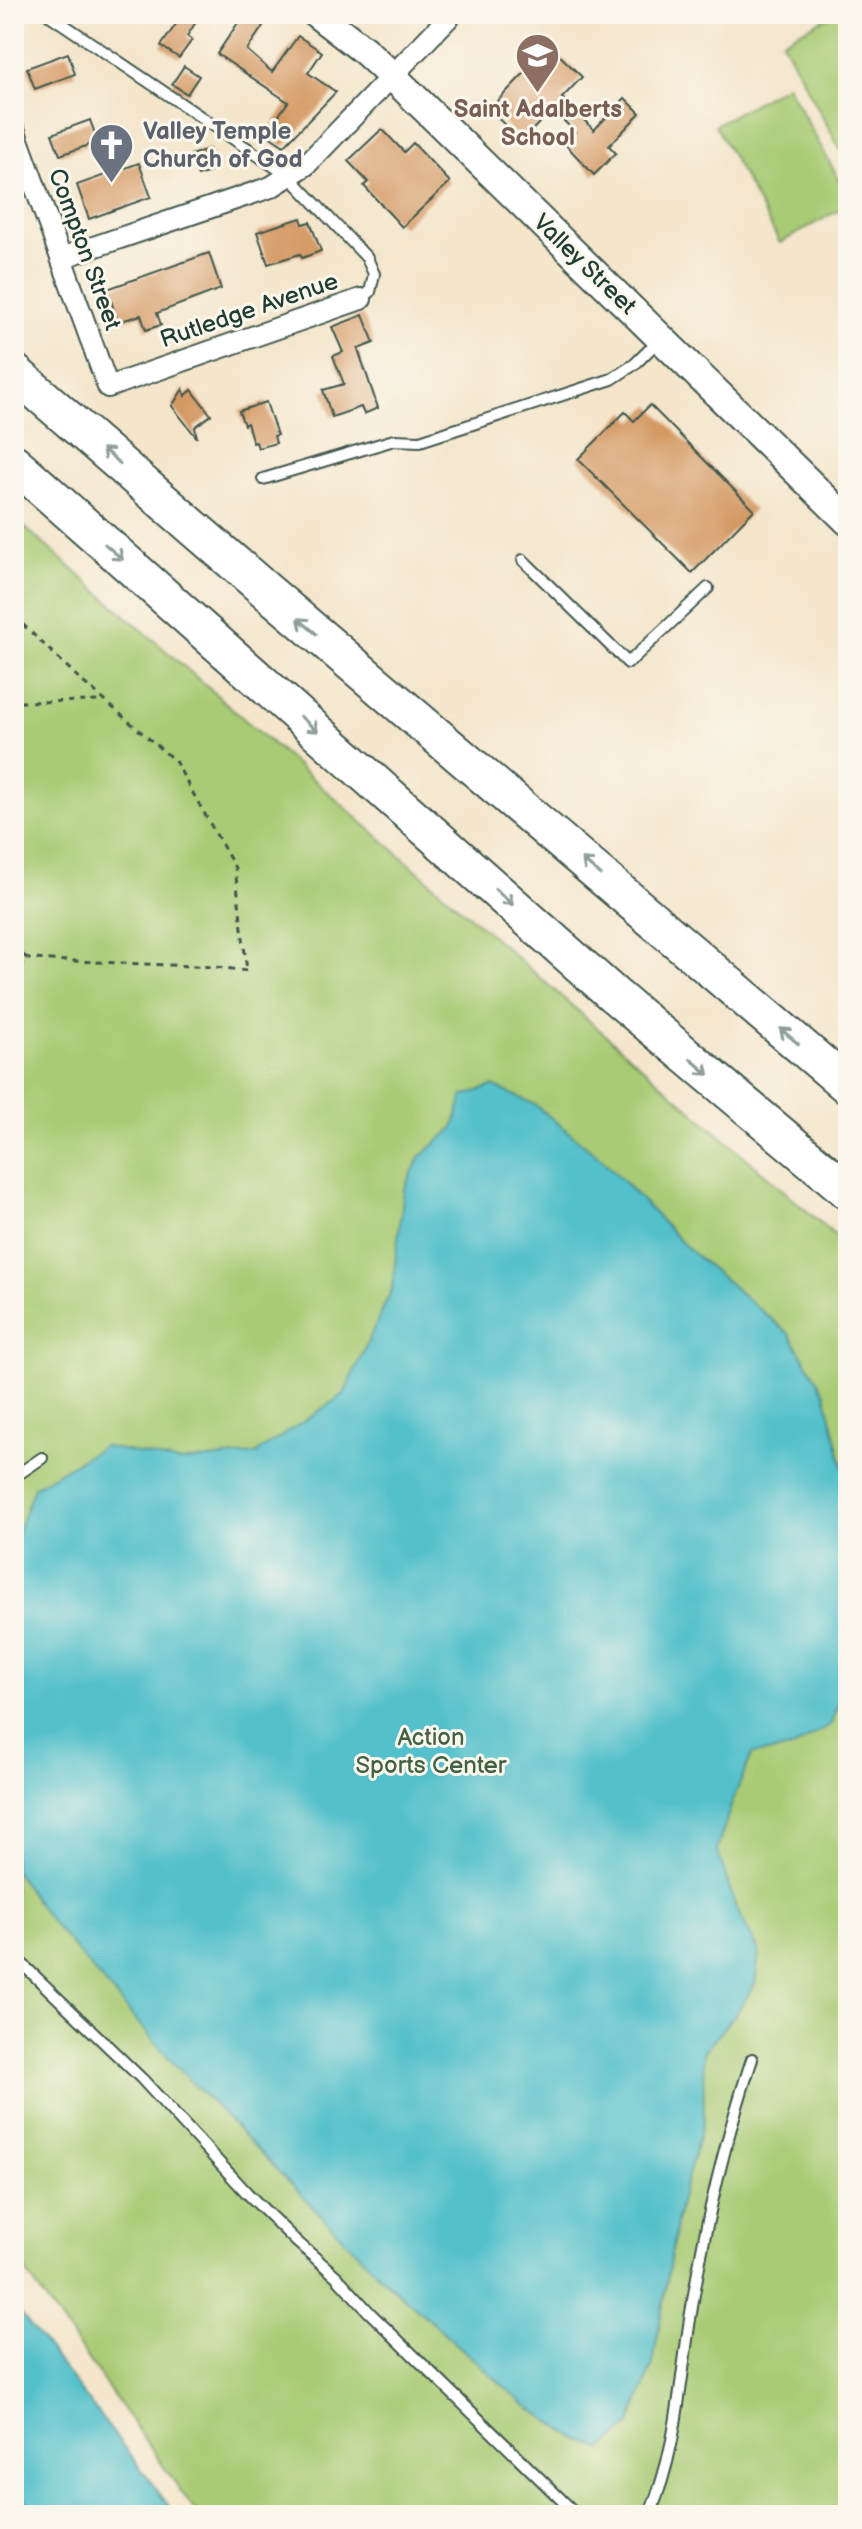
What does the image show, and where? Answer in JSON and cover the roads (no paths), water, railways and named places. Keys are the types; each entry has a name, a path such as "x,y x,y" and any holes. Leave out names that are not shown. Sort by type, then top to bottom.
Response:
{"highway":[{"path":"14,372 848,1086"},
{"path":"14,463 614,995 848,1191"},
{"path":"14,471 74,517"}],"street":[{"name":"Valley Street","path":"317,14 392,76 848,521"},
{"path":"61,258 271,187 290,177 306,165 452,14"},
{"name":"Compton Street","path":"14,129 108,387"},
{"name":"Rutledge Avenue","path":"108,387 361,299"}],"lane":[{"path":"48,14 290,177 367,258 374,274 370,292 361,299"},
{"path":"263,479 394,440 420,441 572,394 612,379 635,364 662,338"},
{"path":"523,560 628,663 708,588"},
{"path":"14,1477 42,1458"},
{"path":"14,1956 142,2079 247,2193 336,2276 577,2515"},
{"path":"649,2515 661,2489 671,2442 692,2304 726,2138 752,2059"}],"water":[{"path":"493,1086 534,1104 601,1158 687,1248 789,1334 825,1393 848,1486 848,1673 831,1724 792,1749 752,1754 717,1849 736,1908 759,1951 755,1984 737,2012 703,2052 704,2120 679,2206 653,2364 630,2426 602,2449 575,2438 523,2403 382,2278 174,2064 47,1917 14,1870 14,1542 34,1487 103,1446 179,1462 255,1454 344,1394 392,1289 404,1189 420,1157 454,1128 463,1096"},
{"path":"14,2305 175,2515 37,2515 14,2486"}],"place":[{"name":"Saint Adalberts School","path":"538,94"},
{"name":"Valley Temple Church of God","path":"112,184"}],"park label":[{"name":"Action Sports Center","path":"431,1751"}]}
